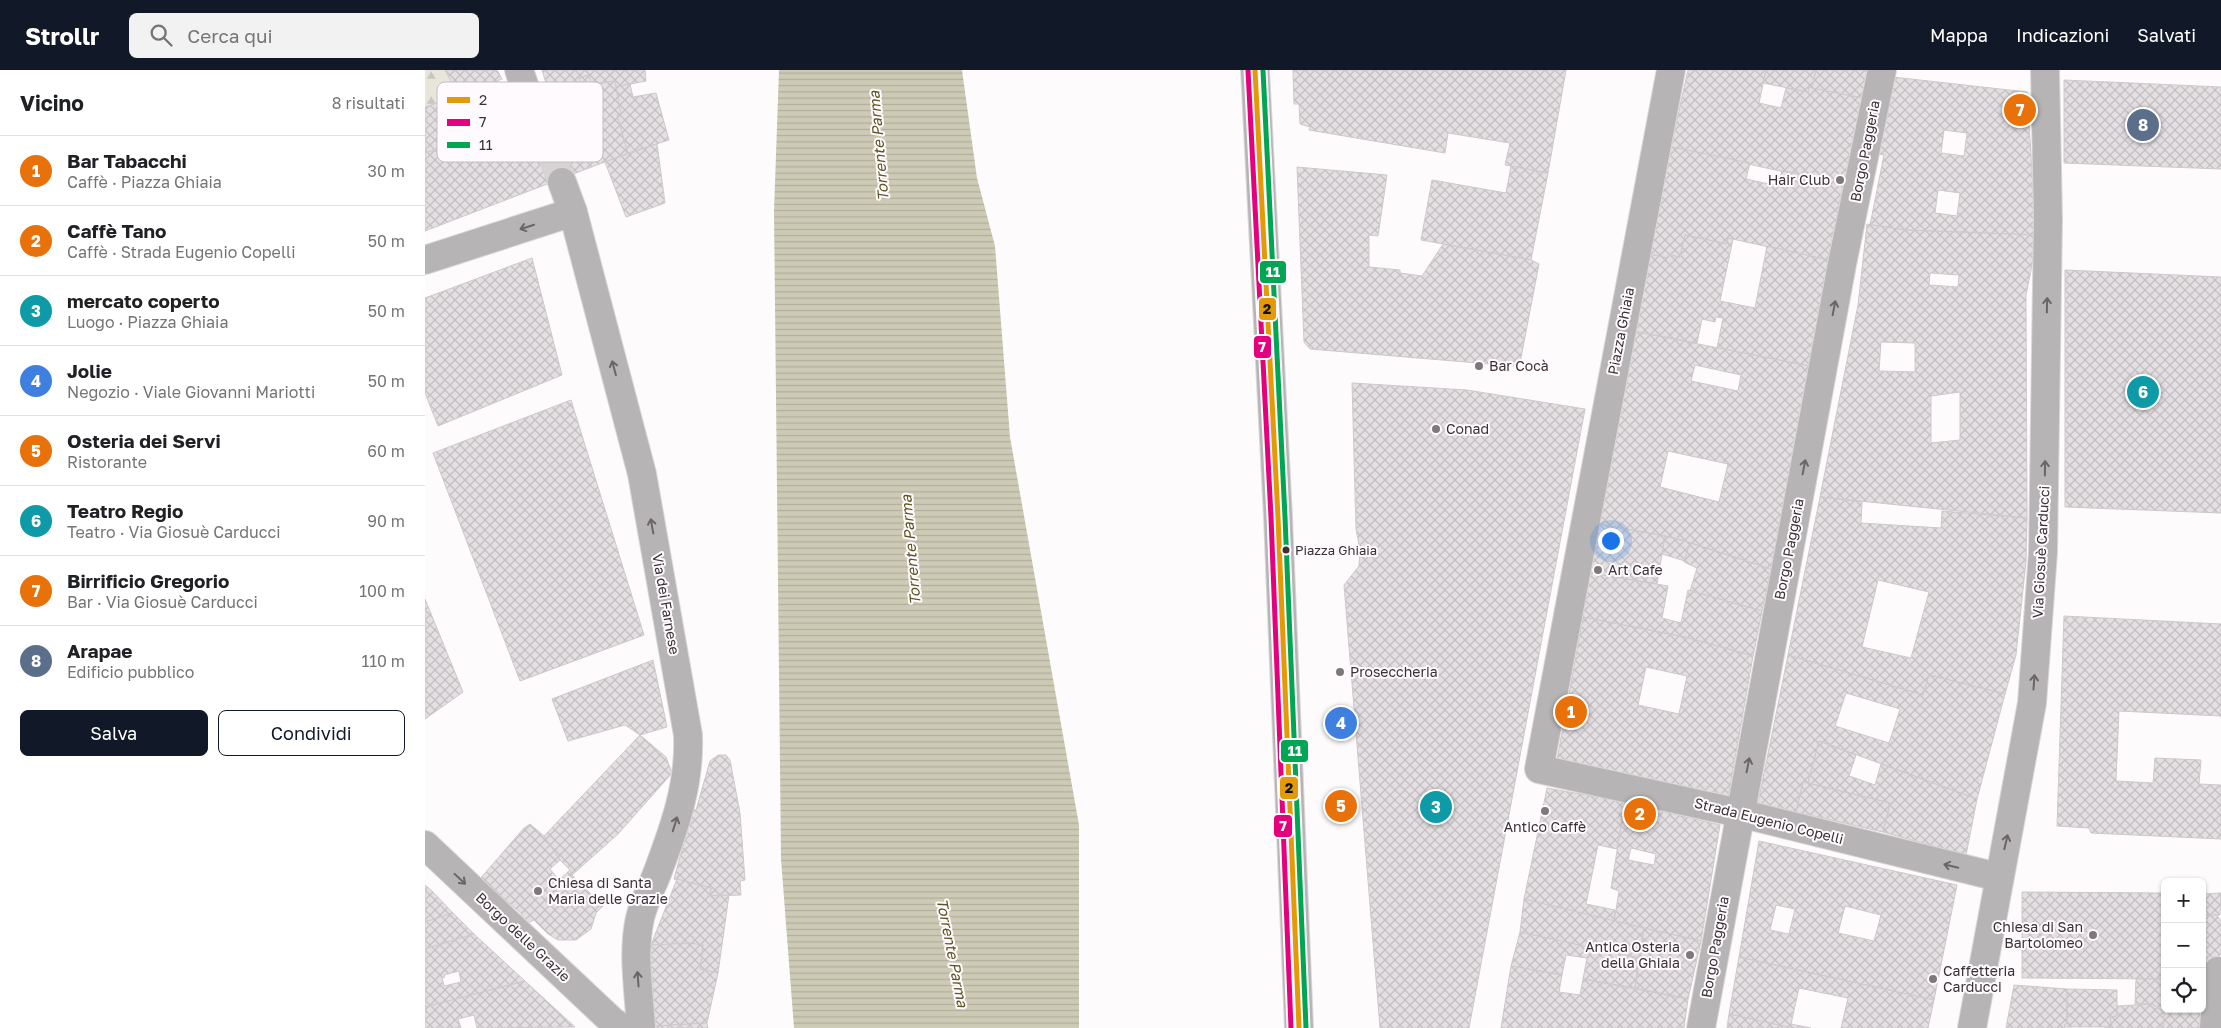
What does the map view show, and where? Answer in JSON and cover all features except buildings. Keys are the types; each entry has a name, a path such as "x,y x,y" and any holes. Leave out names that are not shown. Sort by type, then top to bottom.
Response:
{"street":[{"path":"519,70 523,82"},
{"path":"1255,70 1278,516 1299,1028"},
{"name":"Piazza Ghiaia","path":"1539,769 1671,70"},
{"name":"Borgo Paggeria","path":"1701,1028 1739,812 1842,264 1882,70"},
{"name":"Via Giosuè Carducci","path":"1972,1028 1998,878 2032,703 2043,552 2048,218 2045,70"},
{"name":"Via dei Farnese","path":"562,182 573,212 642,474 688,735 688,767 683,799 671,838 639,919 637,952 641,1028"},
{"path":"425,260 573,212"},
{"name":"Strada Eugenio Copelli","path":"1539,769 1739,812 1998,878"},
{"name":"Borgo delle Grazie","path":"425,845 612,1021 622,1028"},
{"path":"2215,1028 2218,971"}],"green space":[{"path":"425,70 445,70 451,82 437,82 437,103 425,107"}],"water":[{"name":"Torrente Parma","path":"779,70 962,70 977,178 995,246 1010,437 1079,825 1079,1028 794,1028 781,859 774,211"}],"tunnel":[{"path":"554,162 562,182"}],"transit line":[{"name":"7","path":"1248,70 1271,517 1291,1028"},
{"name":"2","path":"1255,70 1278,517 1299,1028"},
{"name":"11","path":"1263,70 1285,517 1306,1028"}],"place":[{"name":"Birrificio Gregorio","path":"2020,110"},
{"name":"Arapae","path":"2143,125"},
{"name":"Hair Club","path":"1840,180"},
{"name":"Bar Cocà","path":"1479,366"},
{"name":"Teatro Regio","path":"2143,392"},
{"name":"Conad","path":"1436,429"},
{"name":"Piazza Ghiaia","path":"1286,550"},
{"name":"Art Cafe","path":"1598,570"},
{"name":"Proseccheria","path":"1340,672"},
{"name":"Bar Tabacchi","path":"1571,712"},
{"name":"Jolie","path":"1341,723"},
{"name":"Osteria dei Servi","path":"1341,806"},
{"name":"mercato coperto","path":"1436,807"},
{"name":"Antico Caffè","path":"1545,811"},
{"name":"Caffè Tano","path":"1640,814"},
{"name":"Chiesa di Santa Maria delle Grazie","path":"538,891"},
{"name":"Chiesa di San Bartolomeo","path":"2093,935"},
{"name":"Antica Osteria della Ghiaia","path":"1690,955"},
{"name":"Caffetteria Carducci","path":"1933,979"}]}
